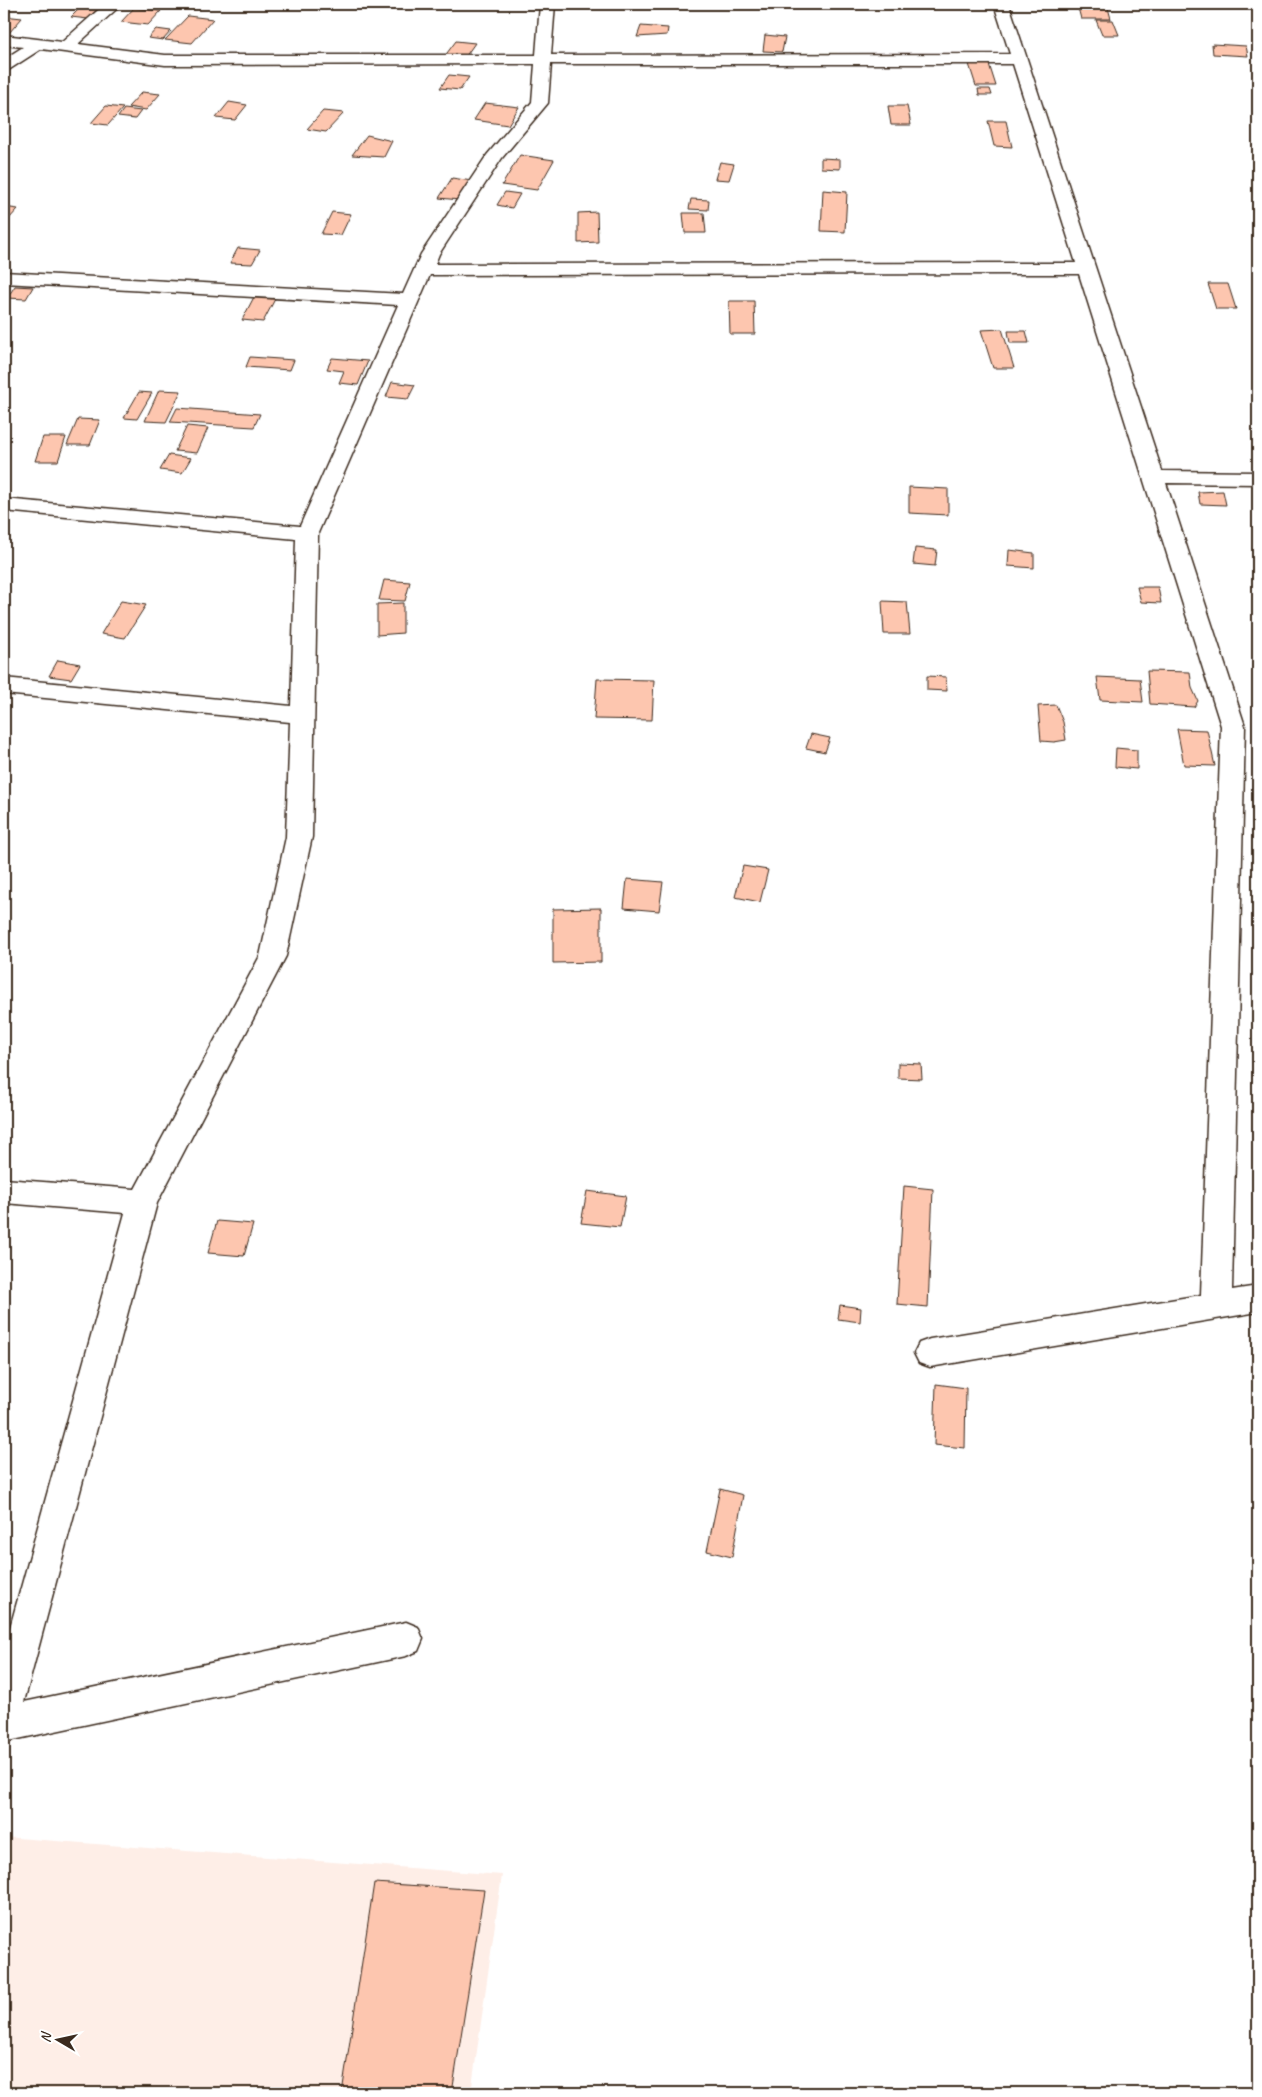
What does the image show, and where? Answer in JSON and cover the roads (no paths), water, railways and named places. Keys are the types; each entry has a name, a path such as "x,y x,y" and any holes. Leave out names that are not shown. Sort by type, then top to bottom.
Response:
{"street":[{"path":"65,48 114,4"},
{"path":"4,1711 143,1202 273,956 299,837 307,533 430,254 495,155 540,103 547,4"},
{"path":"1002,4 1232,726 1216,1306"},
{"path":"4,40 164,60 1019,59"},
{"path":"4,66 38,44"},
{"path":"423,270 1086,268"},
{"path":"4,277 410,300"},
{"path":"1153,476 1258,478"},
{"path":"4,505 307,533"},
{"path":"4,686 302,715"},
{"path":"4,1192 143,1202"},
{"path":"930,1353 1258,1299"},
{"path":"4,1724 406,1639"}]}
